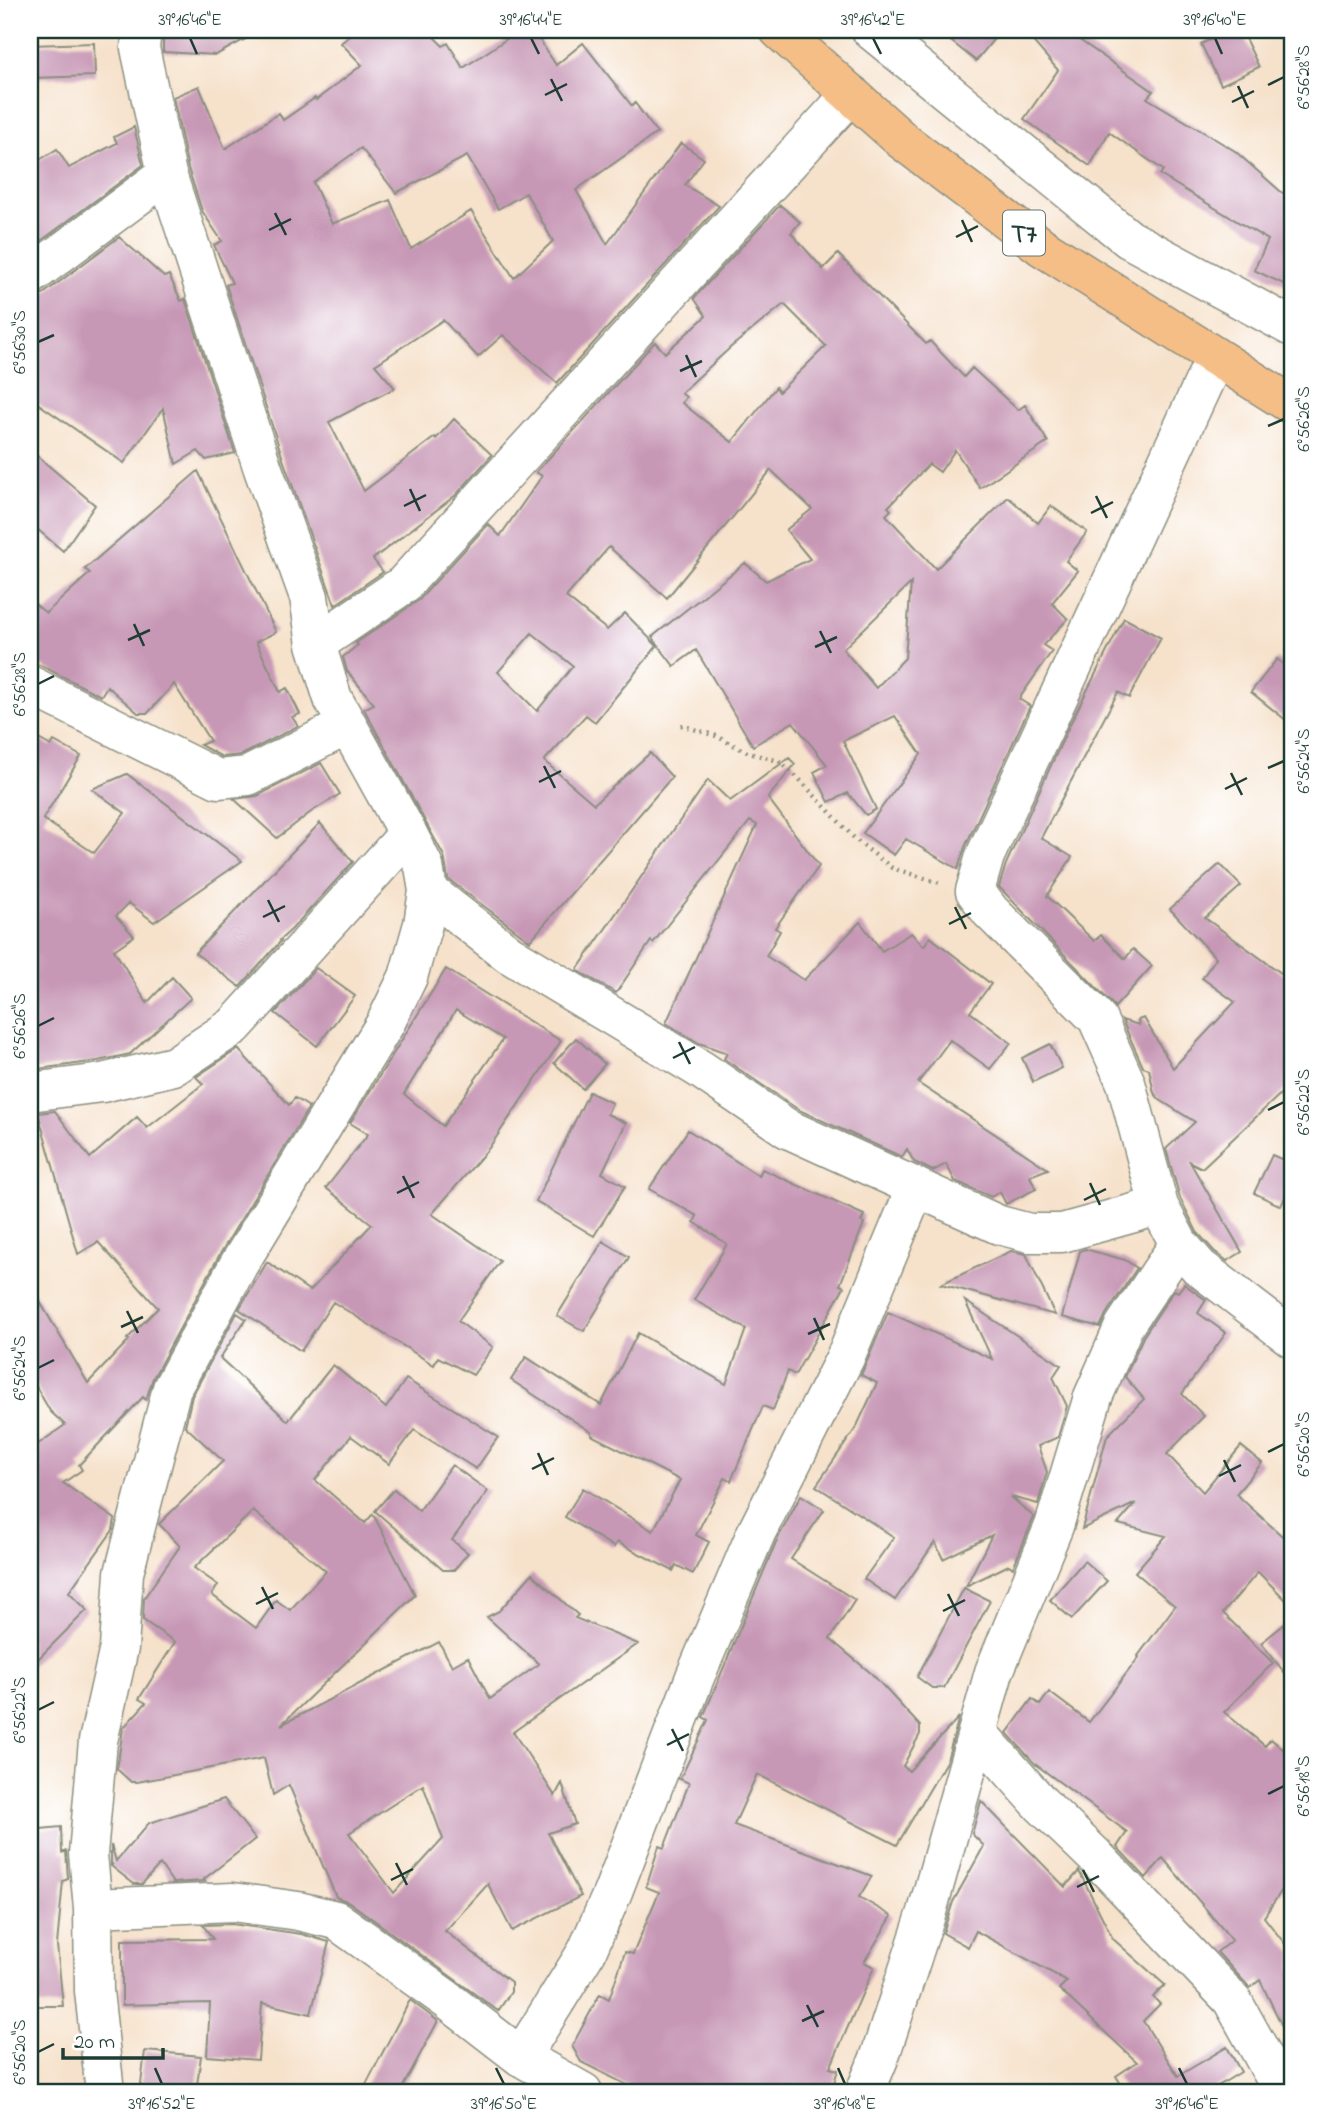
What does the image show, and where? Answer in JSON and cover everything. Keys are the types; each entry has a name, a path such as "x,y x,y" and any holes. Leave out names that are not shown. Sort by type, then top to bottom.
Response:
{"highway":[{"name":"T7","path":"779,30 903,141 1042,247 1292,405"}],"street":[{"path":"104,2092 94,1991 93,1908 88,1854 98,1741 119,1648 124,1573 172,1388 239,1264 385,1024 408,977 423,924 428,891 424,866 333,699 316,644 309,597 263,469 167,174 140,48 142,30"},
{"path":"871,30 1129,239 1292,327"},
{"path":"316,644 403,585 851,94"},
{"path":"30,276 167,174"},
{"path":"1215,358 985,856 975,891 990,911 1097,1018 1126,1083 1159,1206 1179,1244 1199,1267 1292,1338"},
{"path":"30,685 218,779 248,776 348,725"},
{"path":"30,1092 102,1083 174,1066 234,1026 408,834"},
{"path":"428,891 509,954 700,1069 788,1129 999,1225 1030,1233 1062,1233 1159,1206"},
{"path":"521,2057 587,1951 612,1894 695,1676 756,1533 845,1358 916,1187"},
{"path":"865,2092 880,2056 927,1912 994,1672 1054,1526 1093,1397 1124,1326 1179,1244"},
{"path":"976,1732 1041,1804 1095,1856 1232,2000 1283,2092"},
{"path":"93,1908 233,1902 298,1911 336,1920 446,1998 521,2057 583,2092"}],"path":[{"path":"681,725 716,736 748,753 779,761 856,840 892,868 920,879 975,891"}],"building":[{"path":"163,30 262,30 216,55 163,52"},
{"path":"356,30 427,30 443,46 448,43 463,68 520,30 533,30 556,65 583,43 632,106 635,103 657,133 576,190 607,244 681,143 704,159 685,185 719,206 557,383 503,335 478,357 443,320 375,365 395,388 329,422 364,491 435,437 436,439 454,419 492,455 456,495 373,559 383,572 335,605 284,462 226,285 232,283 214,245 222,241 202,211 188,168 173,97 199,86 225,149 279,113 283,120 315,98 316,100 362,65 341,43","holes":["361,148 396,193 467,156 498,209 526,193 553,241 514,278 471,211 411,249 390,200 332,224 313,182"]},
{"path":"937,30 1001,30 976,61"},
{"path":"1023,30 1065,30 1153,91 1147,98 1235,151 1288,198 1292,189 1292,288 1254,270 1268,240 1160,175 1163,170 1109,132 1090,166 1024,119 1058,70"},
{"path":"1230,30 1241,30 1259,67 1221,85 1201,44"},
{"path":"94,43 95,76 30,78 30,45"},
{"path":"134,127 143,165 30,249 30,166 57,149 69,168 117,143 114,137"},
{"path":"780,205 800,222 791,233 823,269 838,254 926,344 930,341 964,377 972,368 1018,410 1025,405 1048,442 980,488 955,450 940,472 929,464 888,507 891,510 886,515 936,569 1008,497 1038,523 1051,506 1087,532 1066,561 1078,571 1052,603 1068,619 1043,645 1052,651 1019,699 1030,706 965,847 958,869 906,839 894,855 863,833 921,754 895,716 843,741 876,809 866,815 848,793 829,802 814,772 827,765 793,722 753,746 696,650 674,666 652,637 745,563 766,581 810,559 786,530 812,509 771,470 667,598 609,547 566,597 607,630 625,613 657,646 595,722 586,715 544,761 594,804 650,753 672,777 530,941 448,879 444,856 364,709 374,704 347,671 343,657 358,645 356,643 419,600 488,524 500,536 542,476 536,472 655,342 665,353 706,316 694,298","holes":["784,304 826,346 779,392 776,387 732,442 682,403 686,397 681,393 731,347","911,583 905,658 876,688 843,649","532,633 573,666 537,711 498,672"]},
{"path":"119,237 164,277 169,275 181,301 185,299 235,453 206,460 198,451 176,464 163,408 124,463 30,398 30,297 43,294"},
{"path":"30,450 95,505 63,551 30,523"},
{"path":"198,471 276,632 256,642 280,692 287,688 300,714 292,717 298,726 242,755 222,757 200,745 210,741 174,684 148,713 138,713 107,686 101,696 40,665 30,663 30,600 46,613 90,573 85,569"},
{"path":"1124,618 1161,638 1129,698 1118,692 1041,838 1072,857 1047,896 1094,941 1101,935 1125,959 1133,949 1152,966 1115,1007 999,887 1006,864 1069,726"},
{"path":"1277,659 1292,672 1292,725 1251,692"},
{"path":"30,734 51,746 54,741 81,756 43,819 94,853 125,813 92,789 127,774 242,861 154,922 129,903 116,916 134,936 114,950 147,1003 172,977 191,998 130,1054 30,1070"},
{"path":"789,758 795,764 768,798 819,866 775,928 780,931 766,956 804,980 860,922 882,951 911,933 924,946 930,937 991,984 970,1012 1011,1043 990,1069 950,1040 918,1083 1048,1169 1030,1176 1036,1189 1006,1204 1000,1192 991,1197 955,1181 946,1164 933,1171 914,1162 907,1149 902,1157 799,1110 724,1059 727,1053 699,1043 666,1023 757,825 750,821 653,943 651,941 616,993 577,970 708,780 730,801"},
{"path":"321,763 340,794 277,838 234,799 257,796"},
{"path":"320,823 353,862 240,987 195,953"},
{"path":"1220,864 1241,886 1205,918 1292,981 1292,1083 1202,1168 1190,1162 1242,1252 1227,1261 1197,1232 1180,1198 1166,1149 1195,1122 1160,1100 1154,1093 1149,1069 1143,1067 1122,1020 1139,1025 1138,1020 1144,1018 1173,1068 1235,1002 1202,978 1216,958 1170,909"},
{"path":"316,968 355,996 317,1046 275,1013"},
{"path":"446,969 561,1041 489,1148 432,1214 500,1261 458,1321 493,1347 473,1375 438,1357 434,1365 333,1302 301,1351 239,1309 267,1262 310,1291 372,1224 326,1188 368,1134 350,1123","holes":["456,1010 503,1039 443,1126 404,1094"]},
{"path":"576,1038 605,1064 583,1089 554,1063"},
{"path":"1050,1044 1062,1068 1033,1082 1022,1058"},
{"path":"238,1049 289,1105 295,1098 309,1107 220,1254 153,1378 146,1400 143,1397 79,1465 82,1470 63,1483 115,1519 113,1530 69,1592 87,1610 30,1667 30,1450 65,1425 50,1411 30,1376 30,1285 88,1383 158,1308 98,1242 78,1254 38,1113 55,1111 90,1158 137,1117 147,1128 203,1084 196,1077"},
{"path":"589,1092 612,1103 607,1114 626,1123 602,1173 625,1186 594,1236 536,1201"},
{"path":"688,1130 759,1176 762,1169 864,1215 861,1222 864,1223 840,1285 844,1287 795,1375 788,1371 773,1410 763,1406 731,1481 725,1478 696,1535 709,1542 693,1574 676,1565 673,1571 617,1542 614,1547 565,1517 583,1488 653,1531 680,1480 591,1435 591,1432 511,1380 526,1357 601,1405 638,1333 726,1384 746,1329 694,1300 727,1244 694,1222 697,1216 649,1189"},
{"path":"1272,1155 1292,1164 1292,1182 1281,1206 1254,1193"},
{"path":"603,1241 629,1257 584,1331 557,1316"},
{"path":"1085,1249 1125,1260 1137,1268 1100,1327 1062,1317 1080,1251"},
{"path":"1011,1251 1026,1254 1055,1315 941,1284"},
{"path":"1184,1284 1206,1300 1198,1313 1226,1333 1182,1394 1204,1416 1167,1454 1203,1492 1241,1446 1262,1463 1236,1494 1292,1545 1292,1606 1258,1572 1223,1613 1273,1663 1224,1712 1265,1746 1271,1739 1292,1757 1292,1875 1264,1917 1292,1953 1292,2047 1260,1980 1250,1988 1217,1952 1232,1940 1163,1858 1146,1878 1117,1847 1127,1832 1035,1764 1007,1733 1032,1699 1040,1705 1049,1692 1089,1722 1175,1606 1135,1572 1166,1536 1118,1524 1136,1503 1082,1529 1107,1436 1144,1399 1125,1377 1143,1337 1174,1290 1178,1292"},
{"path":"965,1301 1061,1365 1053,1377 1067,1406 1058,1437 1038,1446 1047,1472 1038,1504 1011,1497 1034,1517 1013,1568 1009,1565 966,1586 992,1535 943,1559 935,1542 895,1600 864,1579 894,1537 816,1486 856,1428 877,1383 861,1375 888,1312 992,1359"},
{"path":"237,1313 246,1319 220,1358 288,1421 333,1365 386,1408 406,1379 498,1437 476,1469 414,1430 389,1464 351,1436 315,1480 365,1523 373,1514 415,1595 281,1725 439,1642 452,1666 468,1657 490,1699 539,1664 487,1617 499,1611 532,1574 578,1615 575,1618 638,1644 513,1732 555,1796 562,1783 575,1824 548,1833 581,1896 512,1931 488,1884 445,1931 511,1982 511,1992 498,2011 349,1902 336,1897 289,1785 273,1795 264,1758 137,1782 131,1782 117,1769 123,1728 146,1703 139,1699 175,1642 143,1620 144,1598 180,1546 159,1524 223,1461 185,1426 192,1396","holes":["253,1511 326,1571 290,1610 276,1600 256,1628 212,1595 218,1585 194,1568","423,1785 443,1839 394,1893 349,1833"]},
{"path":"452,1465 488,1491 452,1540 468,1553 454,1570 443,1570 375,1511 394,1489 419,1511"},
{"path":"801,1495 824,1510 791,1559 855,1600 830,1639 872,1674 920,1726 920,1734 903,1766 909,1771 959,1717 947,1760 897,1845 757,1774 734,1825 872,1876 859,1897 892,1916 864,1962 874,1967 830,2068 838,2070 831,2092 641,2092 581,2062 572,2046 600,1994 609,1999 625,1952 633,1954 659,1892 646,1887 659,1846 664,1848 689,1783 680,1779 708,1720 703,1717 776,1542"},
{"path":"1084,1561 1107,1581 1072,1619 1050,1600"},
{"path":"964,1588 990,1601 944,1688 932,1688 917,1677"},
{"path":"1292,1618 1292,1682 1261,1643"},
{"path":"224,1799 255,1839 204,1879 205,1881 173,1883 160,1864 142,1884 134,1884 111,1866 111,1845 116,1861 149,1823"},
{"path":"981,1801 1065,1887 1079,1871 1113,1939 1165,1985 1153,1997 1160,2004 1143,2021 1178,2076 1227,2047 1241,2072 1208,2092 1126,2092 1116,2076 1137,2062 1059,1989 1067,1981 976,1931 968,1947 943,1933 953,1902 984,1846 972,1834"},
{"path":"61,1827 62,1853 66,1851 68,1879 63,1881 57,1945 63,2006 30,2006 30,1830"},
{"path":"232,1924 301,1934 329,1942 311,2014 262,2003 258,2060 207,2056 210,2003 122,2005 122,1940 213,1939 203,1925"},
{"path":"410,2000 438,2021 400,2092 362,2092"},
{"path":"145,2051 201,2056 196,2092 140,2092"}]}
